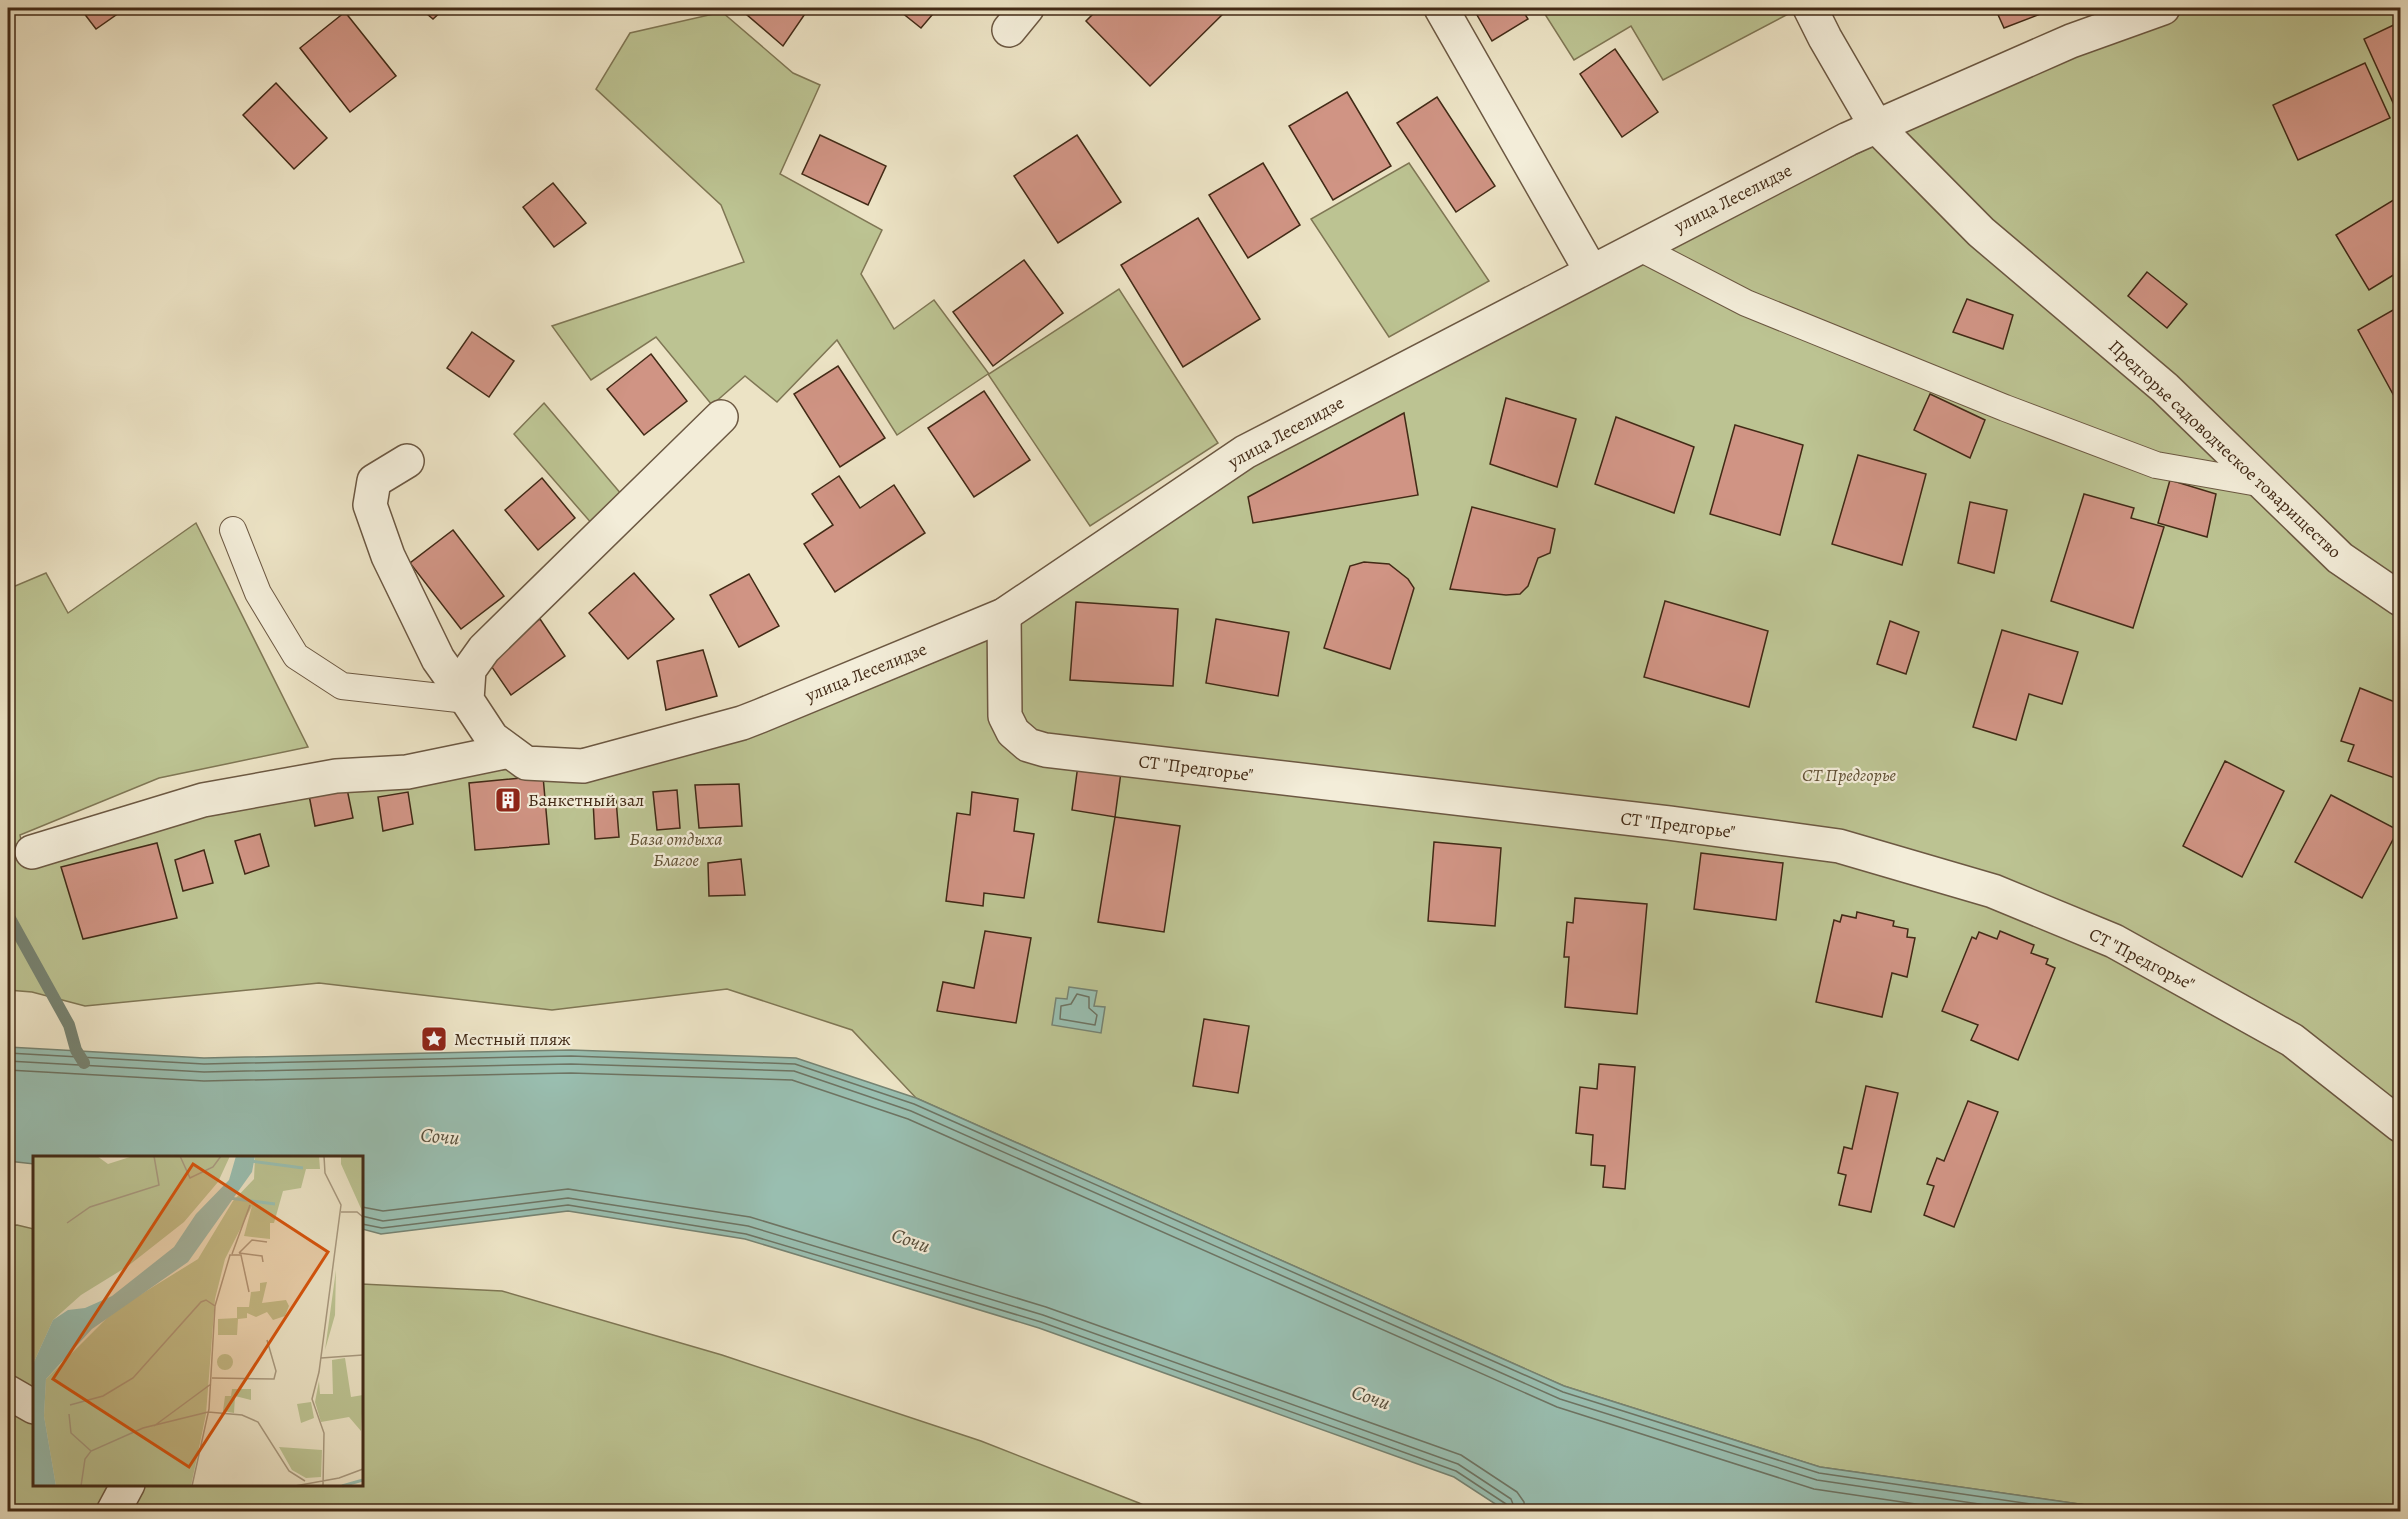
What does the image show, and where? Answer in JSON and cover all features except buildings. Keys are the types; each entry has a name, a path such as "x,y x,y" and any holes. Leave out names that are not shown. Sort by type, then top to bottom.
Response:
{"street":[{"path":"1441,8 1591,271"},
{"path":"1810,8 1825,39 1876,126"},
{"name":"улица Леселидзе","path":"407,460 374,481 370,505 388,556 438,659 492,738 509,751 526,763 583,766 742,723 1004,615 1245,452 1591,271 1876,126 2071,41 2163,8"},
{"name":"Предгорье садоводческое товарищество","path":"1876,126 1981,232 2165,388 2340,558 2400,599"},
{"path":"467,700 469,670 484,650 721,417"},
{"name":"СТ \"Предгорье\"","path":"1004,615 1005,716 1013,732 1028,745 1046,750 1669,823 1839,846 1993,891 2114,941 2292,1040 2400,1125"},
{"path":"32,852 203,800 336,776 407,772 509,751"},
{"path":"8,1392 33,1406"},
{"path":"113,1512 127,1486"}],"lane":[{"path":"1638,247 1746,303 2016,412 2156,465 2264,484"},
{"path":"233,530 258,593 296,656 342,686 467,700"}],"green space":[{"path":"1541,8 1792,8 1794,11 1663,80 1631,26 1574,60"},
{"name":"СТ Предгорье","path":"2192,8 2400,8 2400,1511 2128,1511 1820,1467 1564,1386 916,1098 852,1030 727,989 552,1010 319,983 85,1006 32,992 8,990 8,589 46,573 68,613 196,523 308,747 159,778 20,835 25,863 329,781 546,767 579,775 757,735 949,656 1018,622 1246,468 1669,247 1903,131 2073,52"},
{"path":"722,12 793,73 820,85 780,174 882,230 861,274 894,329 934,300 989,374 1119,289 1218,443 1090,526 988,374 897,435 837,340 777,402 745,376 712,405 656,337 591,380 552,326 744,262 721,205 596,89 630,33"},
{"path":"1409,163 1489,281 1389,337 1311,219"},
{"path":"544,403 622,495 593,525 514,434"},
{"path":"17,1225 33,1229 33,1486 363,1486 363,1284 502,1291 722,1355 981,1441 1156,1511 8,1512 8,1226"}],"water":[{"path":"1069,987 1097,991 1094,1006 1105,1007 1101,1033 1052,1025 1056,998 1067,999"},
{"name":"Сочи","path":"8,1047 204,1058 571,1050 796,1058 916,1098 1564,1386 1820,1467 2128,1511 1506,1511 1454,1477 1039,1328 745,1239 568,1211 381,1234 363,1229 363,1156 33,1156 33,1164 8,1161"}],"waterway":[{"path":"8,915 69,1025 76,1050 84,1063"}],"place":[{"name":"Банкетный зал","path":"508,800"},
{"name":"Местный пляж","path":"434,1039"}],"park label":[{"name":"База отдыха Благое","path":"676,849"}]}
